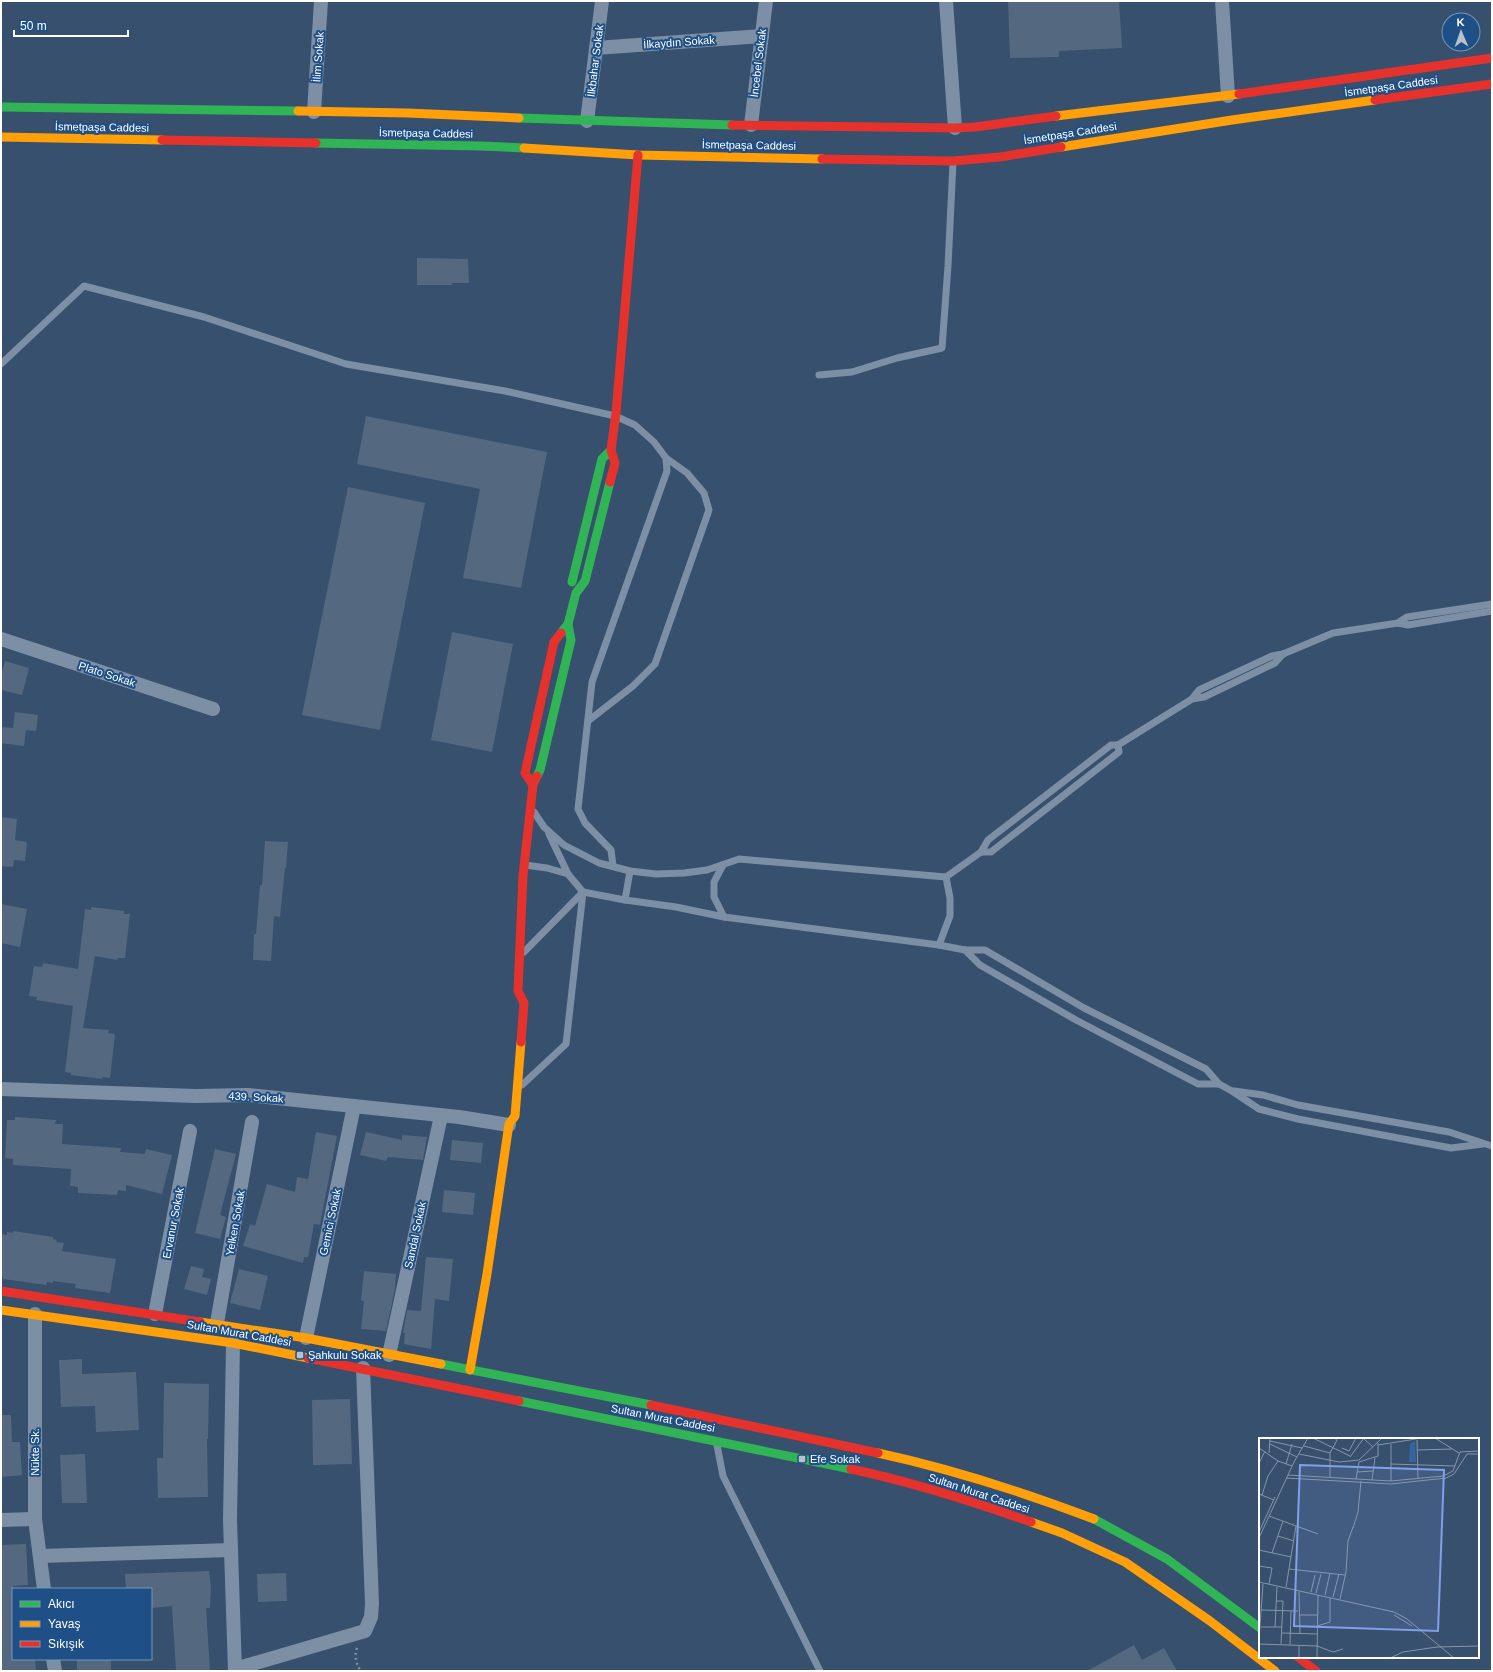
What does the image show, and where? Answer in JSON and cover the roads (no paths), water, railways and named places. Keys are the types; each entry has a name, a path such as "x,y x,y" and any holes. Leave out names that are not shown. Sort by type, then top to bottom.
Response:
{"main road":[{"name":"İsmetpaşa Caddesi","path":"1,107 105,112 314,116 408,113 588,121 955,131 975,127 1175,101 1228,96 1439,64 1492,58"},
{"path":"1439,64 1441,84"},
{"name":"İsmetpaşa Caddesi","path":"1,137 103,135 313,139 480,146 638,155 1000,157 1178,121 1441,84 1492,84"},
{"path":"1175,101 1178,121"},
{"path":"640,133 641,122"},
{"path":"533,785 525,773 554,642 568,624 576,593 585,580 615,463 611,450 639,144"},
{"path":"576,593 572,580 602,460 611,450"},
{"path":"568,624 571,640 540,770 533,785 525,865 518,991 524,1003 515,1116 507,1122 487,1274 469,1380 718,1430 892,1456 959,1473 1026,1493 1101,1521 1167,1559 1259,1627"},
{"path":"511,1001 518,991"},
{"name":"Sultan Murat Caddesi","path":"1,1291 217,1323 306,1338 389,1355 469,1380"},
{"name":"Sultan Murat Caddesi","path":"1,1310 233,1343 363,1368 469,1380 718,1430 885,1476 997,1510 1062,1532 1125,1562 1210,1621 1274,1671"},
{"path":"1299,1658 1316,1671"}],"street":[{"name":"İlim Sokak","path":"314,116 321,1"},
{"name":"İlkbahar Sokak","path":"588,121 602,1"},
{"name":"İncebel Sokak","path":"751,125 766,1"},
{"path":"946,1 955,131"},
{"path":"1222,1 1228,96"},
{"name":"İlkaydın Sokak","path":"596,48 762,36"},
{"name":"Plato Sokak","path":"1,639 213,709"},
{"name":"439. Sokak","path":"1,1089 187,1096 248,1095 507,1122"},
{"name":"Gemici Sokak","path":"306,1338 354,1106"},
{"name":"Sandal Sokak","path":"389,1355 441,1116"},
{"name":"Yelken Sokak","path":"217,1323 252,1122"},
{"name":"Ervanur Sokak","path":"155,1314 190,1131"},
{"name":"Nükte Sk.","path":"35,1314 34,1519 44,1588"},
{"path":"233,1343 230,1520 235,1670 365,1631 371,1617 372,1604 363,1368"},
{"path":"1,1520 34,1519"},
{"path":"40,1556 231,1550"},
{"path":"53,1660 55,1671"}],"lane":[{"path":"819,375 852,372 897,358 942,348 954,157"},
{"path":"1,364 84,286 204,317 346,364 505,392 615,416 635,424 654,442 666,458 687,473 704,492 709,510 655,664 633,686 588,721"},
{"path":"613,866 611,850 585,823 578,809 592,682 667,471 666,458"},
{"path":"1398,623 1406,617 1492,604"},
{"path":"544,827 564,845 599,863 656,874 707,870 739,859 946,876 981,852 988,840 1110,745 1118,745 1192,699 1204,697 1275,663 1283,654 1333,634 1398,623 1408,625 1492,611"},
{"path":"981,852 991,852 1004,843 1119,752 1118,745"},
{"path":"531,807 551,837 568,874 583,892 625,900 676,906 724,917 939,945 965,950 985,950 1084,1008 1206,1069 1219,1084 1259,1109 1298,1119 1451,1148 1483,1144"},
{"path":"525,865 547,868 568,874"},
{"path":"723,865 714,882 714,897 724,917"},
{"path":"625,900 630,870"},
{"path":"939,945 950,916 950,898 946,876"},
{"path":"520,956 583,892"},
{"path":"517,1090 566,1044 583,892"},
{"path":"965,950 980,965 1076,1020 1198,1084 1219,1084"},
{"path":"1232,1091 1263,1096 1298,1105 1449,1132 1492,1146"},
{"path":"718,1430 723,1476 820,1671"}],"place":[{"name":"Şahkulu Sokak","path":"300,1355"},
{"name":"Efe Sokak","path":"802,1459"}]}
